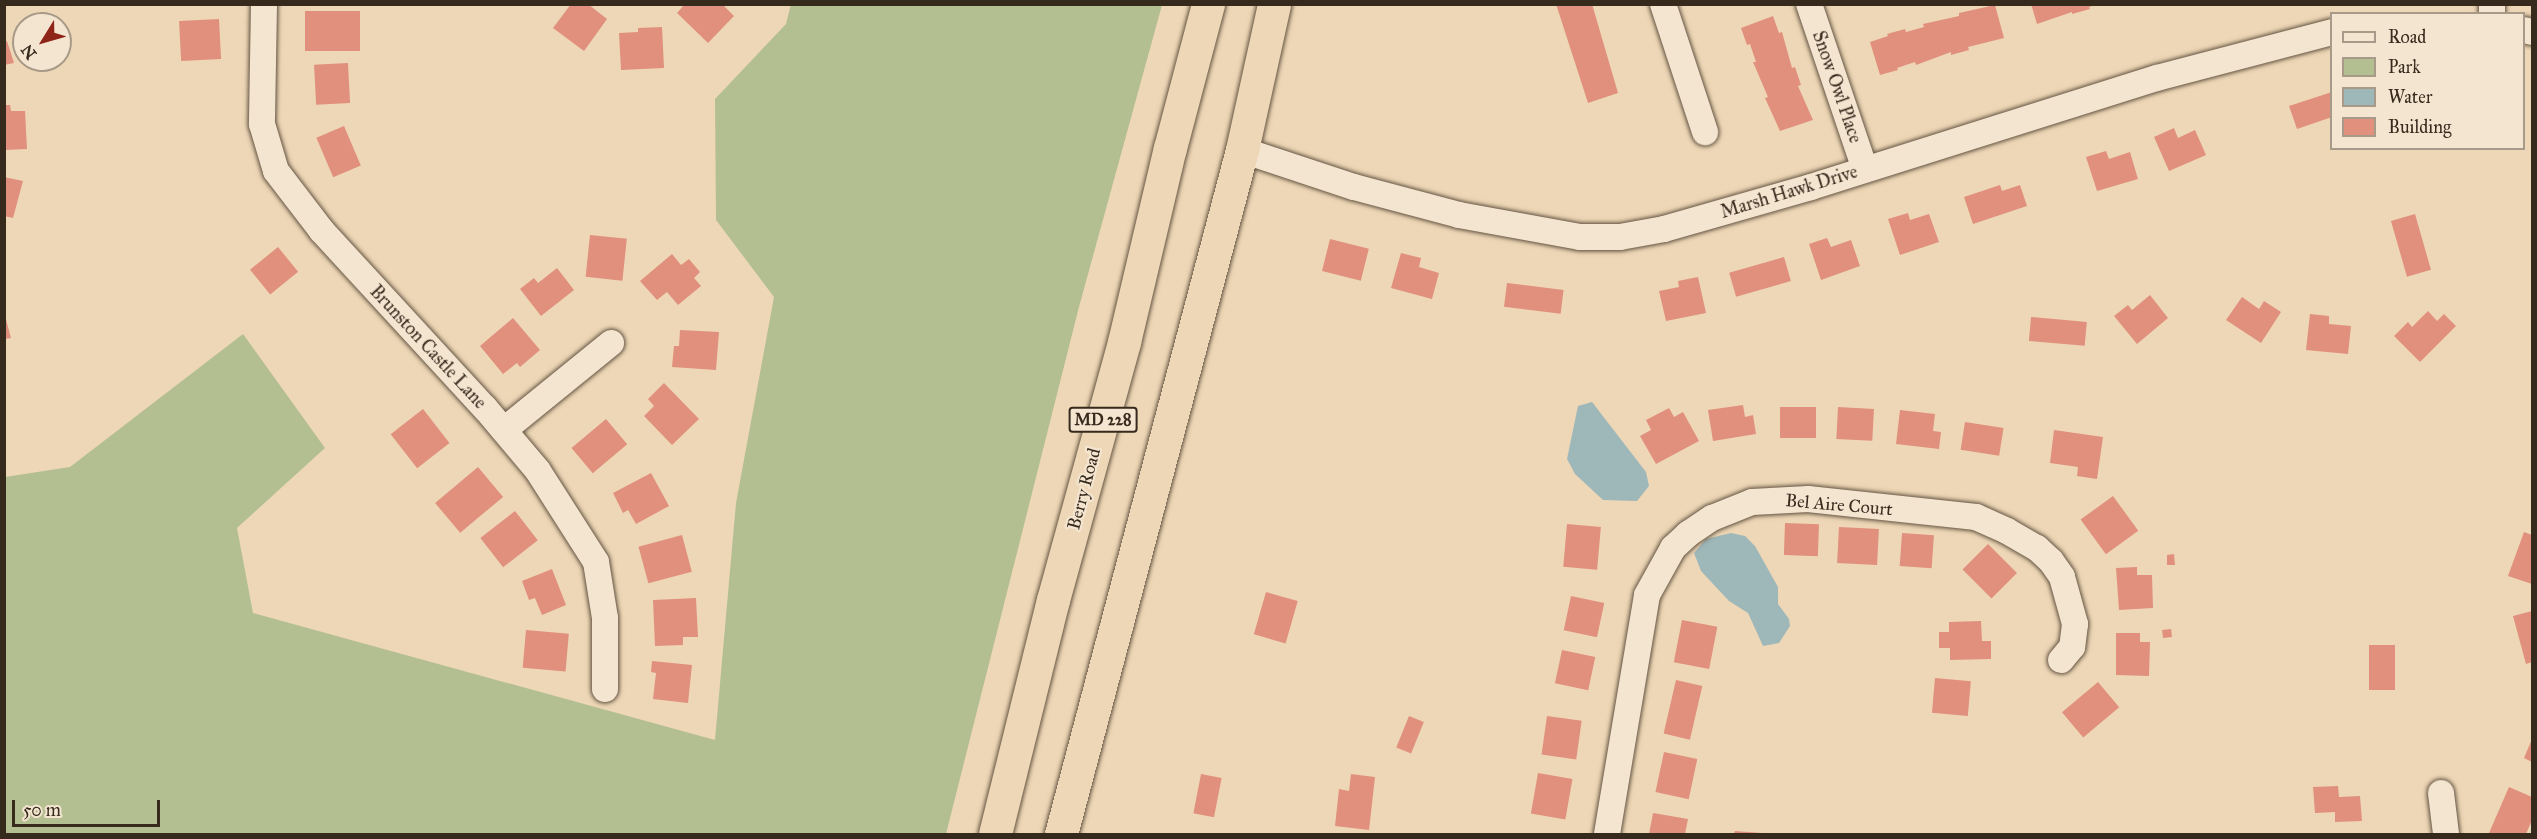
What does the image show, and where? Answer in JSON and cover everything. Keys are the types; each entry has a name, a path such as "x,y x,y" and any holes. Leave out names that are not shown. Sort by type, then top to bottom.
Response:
{"highway":[{"name":"Berry Road","path":"995,834 1053,600 1124,342 1170,148 1208,4"},
{"path":"1061,834 1242,150 1274,4"}],"street":[{"name":"Brunston Castle Lane","path":"264,4 262,124 276,171 322,231 504,430 538,471 596,562 605,618 604,689"},
{"path":"1663,4 1705,132"},
{"name":"Snow Owl Place","path":"1809,4 1865,169"},
{"name":"Marsh Hawk Drive","path":"1242,150 1354,187 1458,215 1580,237 1620,237 1664,229 1811,187 2157,78 2330,32"},
{"path":"504,430 611,343"},
{"name":"Bel Aire Court","path":"1607,834 1647,595 1673,548 1688,534 1712,518 1752,502 1808,499 1976,518 2007,531 2037,548 2051,561 2062,577 2075,624 2072,647 2061,660"},
{"path":"2441,793 2446,834"}],"green space":[{"path":"791,4 1162,5 1079,307 946,834 5,834 5,477 70,467 243,334 325,448 237,528 253,613 715,740 736,503 774,297 716,220 715,99 786,24"}],"water":[{"path":"1592,402 1646,472 1649,486 1637,501 1603,500 1575,474 1567,459 1578,406"},
{"path":"1731,533 1745,536 1755,546 1778,587 1778,604 1789,619 1790,626 1779,643 1763,646 1748,613 1729,601 1701,571 1694,553 1706,539"}],"building":[{"path":"571,4 588,4 607,19 584,51 553,28"},
{"path":"685,4 722,4 734,16 708,43 677,13"},
{"path":"1556,4 1592,4 1618,93 1588,103"},
{"path":"2031,4 2095,5 2089,7 2090,9 2072,14 2072,12 2037,24"},
{"path":"1995,5 2004,38 1968,47 1969,50 1951,55 1951,52 1916,65 1915,62 1880,75 1870,42 1888,36 1887,34 1905,29 1906,32 1924,27 1923,24 1959,16 1959,13"},
{"path":"305,11 360,11 360,51 305,51"},
{"path":"1773,16 1779,33 1782,32 1792,68 1795,67 1801,85 1798,86 1813,120 1780,131 1765,98 1768,97 1753,62 1756,62 1750,44 1747,45 1741,28"},
{"path":"219,19 221,59 181,61 179,21"},
{"path":"662,27 664,68 621,70 619,33 638,32 638,28"},
{"path":"7,41 12,63 4,65 4,42"},
{"path":"348,63 350,103 316,105 314,65"},
{"path":"2330,93 2330,118 2297,129 2289,106"},
{"path":"4,105 10,105 11,111 25,111 27,149 4,150"},
{"path":"344,126 361,166 333,177 316,138"},
{"path":"2174,128 2178,138 2195,130 2206,155 2169,171 2154,137"},
{"path":"2106,151 2109,159 2130,152 2138,179 2097,191 2086,157"},
{"path":"4,177 23,181 13,218 4,216"},
{"path":"2000,185 2002,191 2020,185 2027,206 1973,224 1964,197"},
{"path":"1908,213 1910,220 1929,214 1939,242 1900,255 1888,219"},
{"path":"2415,214 2431,270 2407,277 2391,221"},
{"path":"590,235 627,239 622,281 586,277"},
{"path":"1827,238 1831,247 1851,240 1860,266 1821,280 1809,244"},
{"path":"1330,239 1369,249 1361,281 1322,271"},
{"path":"278,247 298,272 270,295 250,270"},
{"path":"1401,253 1421,258 1419,267 1439,273 1432,299 1391,288"},
{"path":"672,254 681,265 689,259 700,272 694,278 701,286 678,305 667,292 657,300 640,281"},
{"path":"1784,257 1791,281 1736,297 1729,273"},
{"path":"557,268 574,290 541,316 520,289 534,278 538,283"},
{"path":"1698,277 1706,313 1666,321 1659,291 1679,287 1678,281"},
{"path":"1507,283 1564,290 1561,314 1504,307"},
{"path":"2150,295 2168,318 2137,344 2114,316 2128,305 2132,310"},
{"path":"2242,297 2259,309 2264,301 2281,312 2261,343 2226,320"},
{"path":"2428,311 2437,321 2444,314 2456,326 2420,362 2394,336 2408,322 2412,327"},
{"path":"4,312 11,338 4,339"},
{"path":"2310,314 2329,316 2329,324 2351,326 2348,354 2306,350"},
{"path":"2031,317 2087,322 2085,346 2029,341"},
{"path":"513,318 540,350 520,367 517,363 503,374 480,346"},
{"path":"680,330 719,332 716,370 672,367 674,346 679,346"},
{"path":"664,383 699,419 672,445 644,416 654,406 648,399"},
{"path":"1743,405 1745,417 1753,415 1756,434 1713,441 1708,410"},
{"path":"1780,407 1816,407 1816,438 1780,438"},
{"path":"1838,407 1874,409 1872,441 1836,439"},
{"path":"1669,408 1674,417 1683,412 1699,441 1656,464 1640,436 1651,430 1646,420"},
{"path":"423,409 449,443 417,468 391,434"},
{"path":"1900,410 1935,414 1933,431 1941,432 1939,449 1896,444"},
{"path":"606,419 627,444 593,473 572,448"},
{"path":"1965,422 2004,428 1999,456 1961,450"},
{"path":"2054,430 2103,437 2097,479 2077,476 2078,467 2050,463"},
{"path":"478,467 503,497 460,533 435,503"},
{"path":"651,473 669,506 636,524 628,510 623,513 613,493"},
{"path":"2113,496 2138,531 2106,554 2081,520"},
{"path":"515,511 538,540 503,567 480,538"},
{"path":"1785,523 1819,524 1818,556 1784,555"},
{"path":"1567,524 1601,527 1597,570 1563,567"},
{"path":"1839,527 1879,529 1877,565 1837,563"},
{"path":"2524,532 2532,535 2532,584 2508,576"},
{"path":"1902,533 1934,535 1932,568 1900,566"},
{"path":"682,535 692,572 648,583 639,547"},
{"path":"1988,544 2017,573 1992,598 1963,569"},
{"path":"2174,554 2175,565 2167,565 2167,555"},
{"path":"2137,567 2137,575 2152,575 2153,608 2119,610 2116,568"},
{"path":"552,569 566,605 542,615 535,598 529,600 522,581"},
{"path":"1266,592 1298,601 1286,643 1254,634"},
{"path":"1571,596 1604,603 1597,637 1564,630"},
{"path":"696,598 698,637 683,637 683,645 655,646 653,600"},
{"path":"2532,611 2532,662 2526,664 2513,616"},
{"path":"1682,620 1717,627 1709,669 1674,662"},
{"path":"1981,621 1982,641 1991,641 1991,659 1950,660 1950,648 1939,648 1939,632 1949,632 1949,622"},
{"path":"2171,629 2172,637 2163,638 2162,630"},
{"path":"526,630 569,634 566,672 523,668"},
{"path":"2116,633 2140,633 2140,642 2150,642 2149,676 2116,675"},
{"path":"2369,645 2395,645 2395,690 2369,690"},
{"path":"1562,650 1595,657 1588,690 1555,683"},
{"path":"652,661 692,665 688,703 653,699 656,673 651,672"},
{"path":"1935,678 1971,681 1968,716 1932,713"},
{"path":"1676,680 1702,686 1690,740 1664,734"},
{"path":"2098,682 2119,707 2083,737 2062,712"},
{"path":"1409,716 1424,722 1411,754 1396,748"},
{"path":"1547,716 1582,721 1576,759 1542,755"},
{"path":"2532,739 2532,762 2524,758"},
{"path":"1664,752 1697,759 1689,799 1655,792"},
{"path":"1538,773 1572,779 1565,819 1531,813"},
{"path":"1201,774 1222,778 1214,817 1193,813"},
{"path":"1351,774 1375,777 1369,830 1335,826 1339,789 1349,791"},
{"path":"2338,786 2339,797 2360,796 2362,821 2335,822 2335,812 2315,813 2313,787"},
{"path":"2509,787 2532,797 2532,820 2526,834 2489,833"},
{"path":"1653,813 1688,819 1685,834 1649,834"},
{"path":"1735,831 1762,833 1762,834 1734,834"}]}
